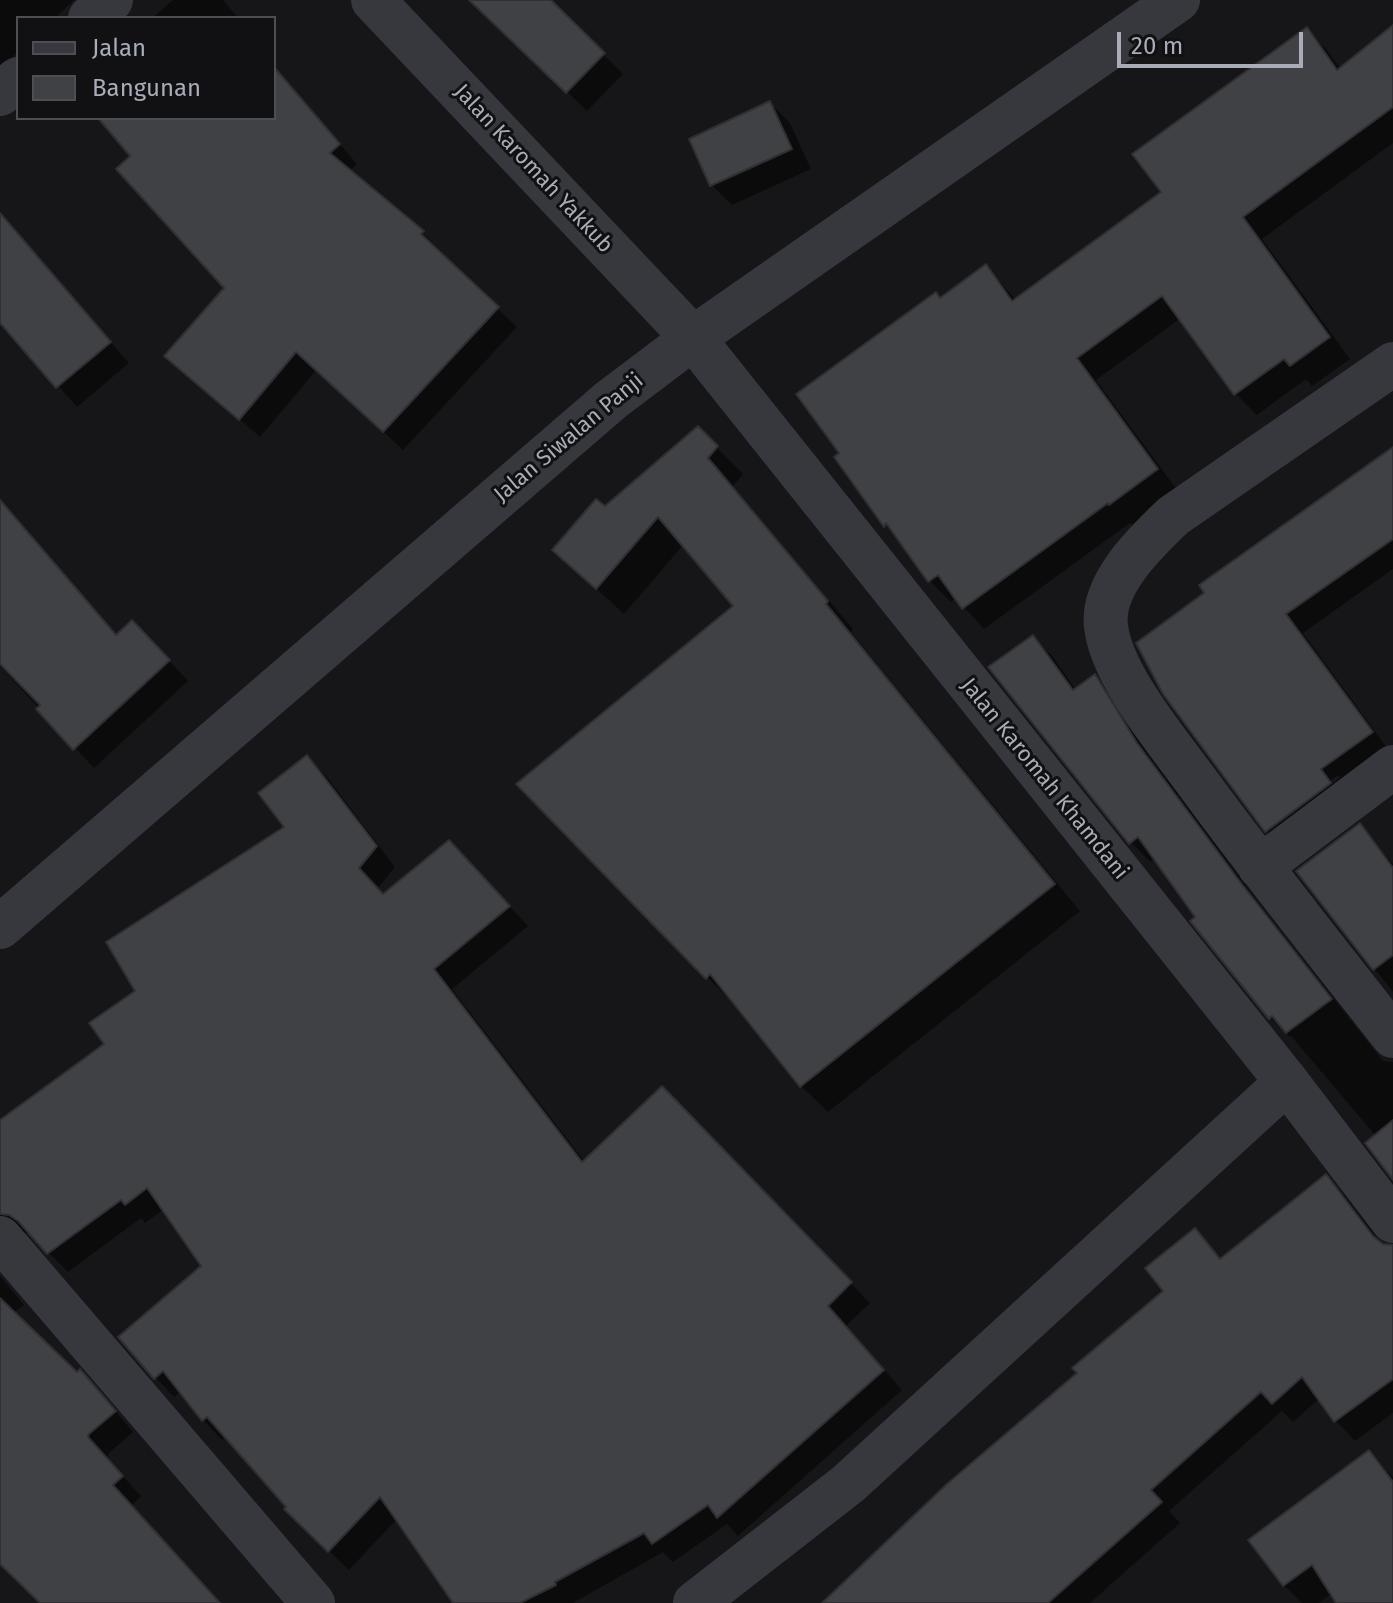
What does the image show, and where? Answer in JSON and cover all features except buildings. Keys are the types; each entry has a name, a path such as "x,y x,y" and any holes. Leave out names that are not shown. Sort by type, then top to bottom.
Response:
{"street":[{"path":"92,16 111,0"},
{"name":"Jalan Karomah Yakkub","path":"373,0 693,338"},
{"name":"Jalan Siwalan Panji","path":"0,927 611,400 693,338 1178,0"},
{"path":"0,94 16,81"},
{"name":"Jalan Karomah Khamdani","path":"693,338 1287,1082 1393,1221"},
{"path":"1393,364 1173,516 1143,544 1112,588 1106,625 1119,666 1152,720 1260,867 1393,1036"},
{"path":"1260,867 1393,767"},
{"path":"695,1603 848,1484 1287,1082"},
{"path":"0,1238 313,1603"}]}
